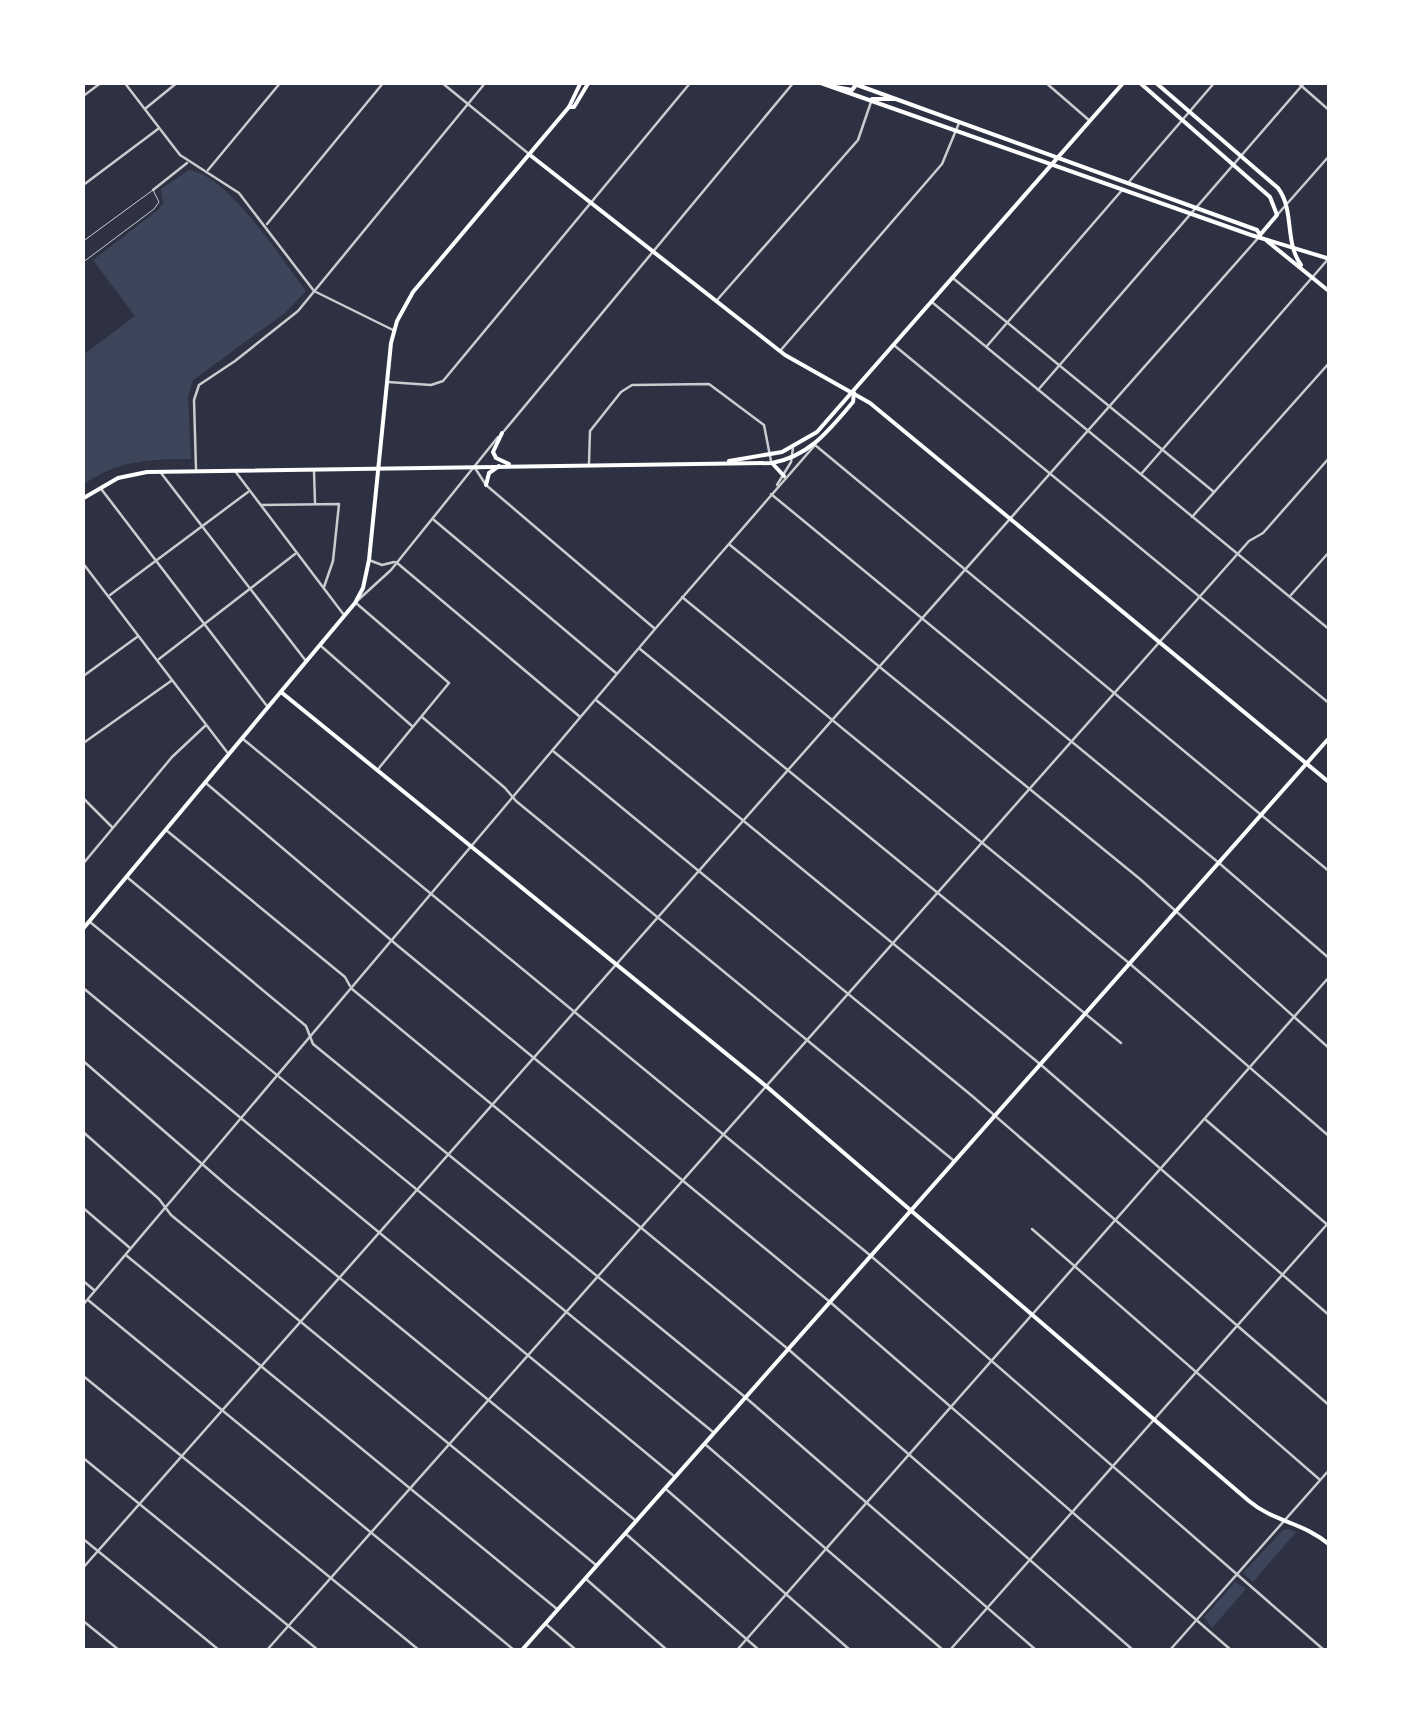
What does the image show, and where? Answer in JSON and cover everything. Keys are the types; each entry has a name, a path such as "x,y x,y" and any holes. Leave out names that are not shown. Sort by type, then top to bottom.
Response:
{"main road":[{"path":"82,930 355,602 363,588 369,560 394,330 413,292 569,108 581,82"},
{"path":"569,108 574,108 589,82"},
{"path":"818,82 1191,214 1329,258"},
{"path":"849,82 1256,230 1330,292"},
{"path":"82,499 127,475 160,472 729,461 793,448 817,432 854,393 1124,82"},
{"path":"1139,82 1270,197 1277,215 1260,236"},
{"path":"1155,82 1273,183 1288,203 1291,246 1310,274"},
{"path":"829,86 852,90 856,84"},
{"path":"871,101 874,97 895,99"},
{"path":"530,155 780,351 854,393 1330,783"},
{"path":"729,461 772,462 815,446 853,402 854,393"},
{"path":"502,433 494,455 513,465"},
{"path":"772,462 784,476"},
{"path":"486,485 489,473 500,466"},
{"path":"281,692 766,1086 1255,1506 1304,1526 1330,1546"},
{"path":"522,1650 1330,736"}],"street":[{"path":"82,97 102,82"},
{"path":"124,82 189,162 208,170 239,193 314,291 394,330"},
{"path":"144,109 178,82"},
{"path":"208,170 280,82"},
{"path":"265,226 384,82"},
{"path":"440,82 530,155"},
{"path":"196,471 194,407 198,385 289,319 486,82"},
{"path":"388,382 430,386 440,383 691,82"},
{"path":"376,771 449,683 355,602 375,587 794,82"},
{"path":"1045,82 1091,122"},
{"path":"986,347 1216,82"},
{"path":"1038,390 1301,84 1330,111"},
{"path":"718,300 855,144 871,101"},
{"path":"780,351 942,164 960,122"},
{"path":"82,186 159,128"},
{"path":"1277,215 1330,155"},
{"path":"153,190 189,162"},
{"path":"82,1569 1260,236"},
{"path":"1141,474 1310,274 1329,258"},
{"path":"954,279 1214,492"},
{"path":"933,303 1330,630"},
{"path":"895,346 1330,704"},
{"path":"1192,517 1330,362"},
{"path":"588,463 592,428 621,392 640,384 703,384 718,388 761,421 772,462"},
{"path":"82,1306 638,648 815,446 1330,872"},
{"path":"770,494 784,476 793,448"},
{"path":"267,1650 1249,540 1263,533 1330,457"},
{"path":"474,466 486,485 655,629"},
{"path":"314,468 315,504"},
{"path":"236,471 346,616"},
{"path":"160,472 307,662"},
{"path":"100,487 268,707"},
{"path":"108,596 250,492"},
{"path":"770,494 1330,959"},
{"path":"260,504 339,504 333,562 323,588"},
{"path":"432,518 617,674"},
{"path":"728,543 1140,879 1330,1049"},
{"path":"1289,596 1330,551"},
{"path":"157,660 296,553"},
{"path":"369,560 382,565 396,562"},
{"path":"82,562 230,754"},
{"path":"396,562 580,717"},
{"path":"682,597 1129,963 1330,1137"},
{"path":"82,678 138,636"},
{"path":"321,646 413,727"},
{"path":"638,648 1121,1043"},
{"path":"82,744 172,680"},
{"path":"595,699 1040,1064 1330,1316"},
{"path":"422,717 512,797 954,1162"},
{"path":"82,864 180,748 206,725"},
{"path":"243,739 871,1256 1324,1650"},
{"path":"552,750 995,1115 1330,1406"},
{"path":"206,783 830,1302 1230,1650"},
{"path":"82,797 114,828"},
{"path":"166,830 345,977 351,988 492,1107 788,1349 1133,1650"},
{"path":"127,877 306,1026 313,1044 745,1397 1036,1650"},
{"path":"90,922 714,1432"},
{"path":"737,1650 1330,976"},
{"path":"82,986 675,1478"},
{"path":"82,1060 636,1521"},
{"path":"950,1650 1328,1224 1204,1118"},
{"path":"82,1132 182,1224 597,1566"},
{"path":"82,1206 131,1249"},
{"path":"1032,1229 1320,1480"},
{"path":"126,1255 558,1610"},
{"path":"82,1280 95,1291"},
{"path":"88,1300 514,1650"},
{"path":"82,1374 418,1650"},
{"path":"705,1444 942,1650"},
{"path":"82,1457 318,1650"},
{"path":"1170,1650 1330,1469"},
{"path":"665,1488 850,1650"},
{"path":"626,1534 759,1650"},
{"path":"82,1538 219,1650"},
{"path":"586,1579 667,1650"},
{"path":"82,1620 119,1650"},
{"path":"546,1624 576,1650"}],"lane":[{"path":"82,242 153,190 159,200 154,209 82,263"}],"shaded area":[{"path":"189,170 204,175 237,202 306,291 285,313 193,380 188,397 191,459 134,463 108,470 83,485 83,355 135,316 93,260 158,210 163,203 161,189"},
{"path":"1283,1530 1296,1532 1253,1582 1243,1573"},
{"path":"1235,1582 1246,1589 1212,1628 1204,1617"}]}
